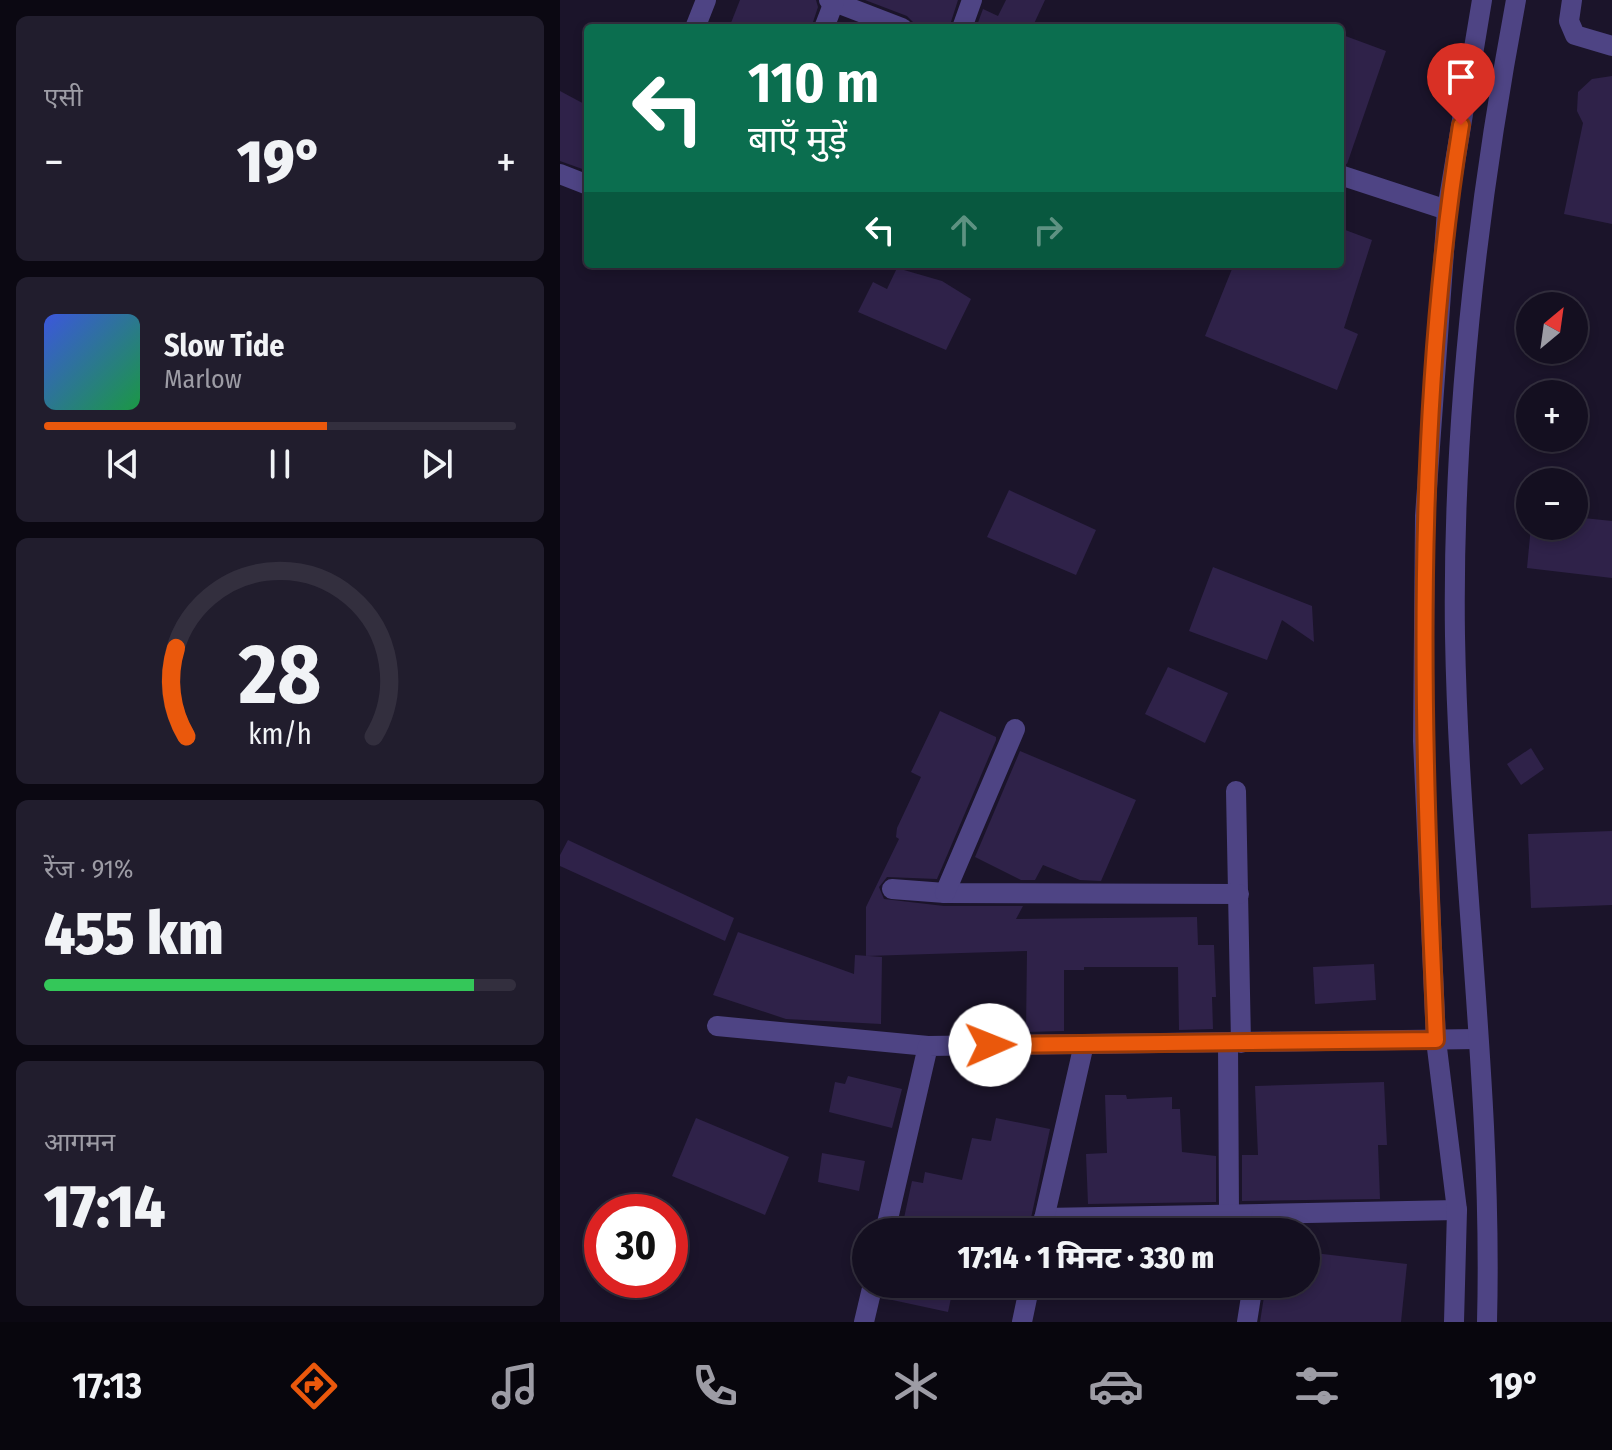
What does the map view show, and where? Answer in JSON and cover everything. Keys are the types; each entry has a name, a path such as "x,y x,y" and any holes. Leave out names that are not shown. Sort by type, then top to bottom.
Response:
{"street":[{"path":"697,24 706,0"},
{"path":"963,24 972,0"},
{"path":"1454,1322 1457,1210 1436,1040 1423,741 1425,561 1447,210 1482,0"},
{"path":"1487,1322 1487,1130 1467,905 1455,635 1461,454 1479,242 1516,0"},
{"path":"1572,0 1569,21 1575,35 1612,46"},
{"path":"825,24 831,1 891,24"},
{"path":"560,174 584,183"},
{"path":"1344,176 1447,210"},
{"path":"945,893 1015,729"},
{"path":"1229,1214 1239,894 1236,791"},
{"path":"892,889 945,893 1239,894"},
{"path":"717,1026 928,1046 1478,1039"},
{"path":"1044,1218 1084,1044"},
{"path":"888,1218 928,1046"},
{"path":"1320,1219 1457,1210"},
{"path":"1161,1218 1229,1214 1243,1218"},
{"path":"864,1322 870,1298"},
{"path":"1022,1322 1027,1298"},
{"path":"1247,1322 1251,1298"}],"building":[{"path":"740,0 816,0 818,7 812,24 731,24"},
{"path":"865,0 958,0 950,24 913,22 907,16"},
{"path":"1006,0 1045,0 1034,24 977,24 983,9 998,16"},
{"path":"1344,35 1386,51 1347,164 1344,163"},
{"path":"1612,76 1612,224 1564,214 1583,123 1577,111 1578,92 1592,79"},
{"path":"560,91 584,104 584,170 560,161"},
{"path":"1344,230 1372,240 1344,328 1358,334 1337,390 1205,336 1232,268 1344,268"},
{"path":"897,268 942,281 971,299 946,350 858,312 873,282 887,289"},
{"path":"1009,490 1096,530 1076,575 987,537"},
{"path":"1588,518 1612,521 1612,578 1527,568 1530,540 1588,540"},
{"path":"1213,567 1312,606 1314,642 1282,620 1267,660 1189,631"},
{"path":"1168,667 1228,693 1205,743 1145,714"},
{"path":"940,711 996,737 996,740 937,879 887,877 879,887 884,899 944,906 1023,906 1016,919 1197,917 1198,945 1214,945 1216,997 1212,997 1213,1029 1179,1030 1178,967 1084,967 1084,970 1064,970 1064,1031 1026,1032 1027,951 866,956 866,907 899,839 896,837 897,828 921,777 911,772"},
{"path":"1531,748 1544,769 1521,785 1507,764"},
{"path":"1020,751 1136,800 1101,881 1080,880 1043,865 1035,880 1021,880 975,857"},
{"path":"1612,831 1612,905 1531,908 1528,834"},
{"path":"568,840 734,918 725,941 560,866 560,855"},
{"path":"738,932 854,974 855,955 882,957 881,1024 786,1019 713,995"},
{"path":"1374,964 1376,1000 1315,1004 1313,967"},
{"path":"848,1076 902,1089 892,1128 829,1112 835,1082 845,1084"},
{"path":"1384,1082 1387,1145 1378,1145 1380,1199 1242,1201 1242,1155 1258,1155 1255,1086"},
{"path":"1105,1095 1126,1095 1127,1099 1172,1097 1172,1109 1180,1109 1182,1152 1216,1156 1216,1202 1088,1204 1086,1154 1107,1153"},
{"path":"696,1118 789,1157 765,1215 672,1176"},
{"path":"996,1118 1050,1129 1031,1218 904,1218 912,1181 923,1183 925,1172 962,1180 972,1138 991,1141"},
{"path":"822,1153 865,1161 859,1191 818,1182"},
{"path":"1320,1254 1407,1264 1401,1322 1260,1322 1264,1298 1320,1298"},
{"path":"883,1298 951,1298 948,1312"}],"route":[{"path":"990,1045 1436,1040 1423,741 1425,516 1447,210 1461,125"}]}
